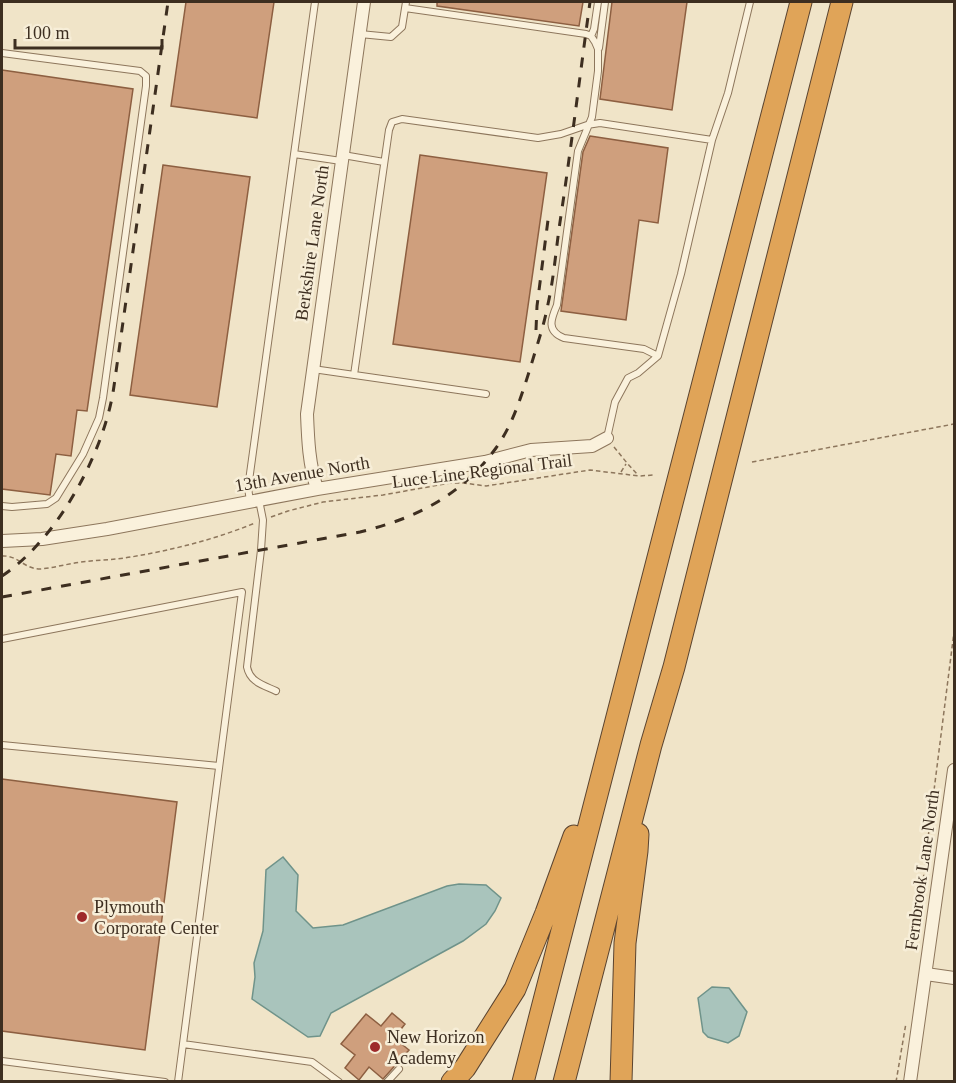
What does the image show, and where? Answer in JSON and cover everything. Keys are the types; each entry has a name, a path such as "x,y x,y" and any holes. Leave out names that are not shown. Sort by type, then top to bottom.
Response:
{"highway":[{"path":"523,1082 801,2"},
{"path":"564,1082 640,785 674,667 842,2"},
{"path":"452,1082 465,1068 514,989 546,913 615,725"},
{"path":"621,1082 625,943 637,851 640,785"}],"street":[{"name":"Berkshire Lane North","path":"317,489 312,474 308,444 307,414 364,2"},
{"name":"13th Avenue North","path":"2,541 62,536 254,500 485,462 531,450 592,446 607,438"},
{"name":"Fernbrook Lane North","path":"910,1082 954,770"},
{"name":"Fernbrook Lane North","path":"926,975 954,978"}],"lane":[{"path":"276,691 254,681 247,667 263,520 248,488 315,2"},
{"path":"591,36 598,2"},
{"path":"605,2 593,108 578,151 557,305 551,321 559,336 564,338 644,349 658,356"},
{"path":"607,438 615,402 628,378 638,373 658,356 684,262 712,140 728,93 750,2"},
{"path":"359,34 391,37 402,27 405,5 586,34 591,36 598,49"},
{"path":"2,53 141,71 146,76 146,86 99,418 83,454 57,498 47,504 2,506"},
{"path":"354,375 384,162 392,122 402,119 538,138 600,123 712,140"},
{"path":"294,154 384,162"},
{"path":"312,369 486,394"},
{"path":"2,639 242,592 178,1082"},
{"path":"2,745 219,766"},
{"path":"183,1044 312,1062 339,1082"},
{"path":"2,1061 165,1082"},
{"path":"387,1082 399,1069"}],"path":[{"path":"752,462 954,424"},
{"path":"607,438 639,476"},
{"path":"620,473 627,463"},
{"name":"Luce Line Regional Trail","path":"2,556 10,556 25,565 41,569 168,550 323,502 383,495 450,483 486,486 590,470 639,476 654,475"},
{"path":"920,926 924,873 954,632"},
{"path":"896,1082 908,1016"}],"water":[{"path":"283,857 298,875 296,911 313,928 343,925 447,886 459,884 486,885 501,898 486,924 463,941 331,1013 320,1036 308,1037 252,999 254,963 263,931 266,870"},
{"path":"712,987 729,988 747,1012 739,1036 728,1043 708,1037 703,1032 698,998"}],"building":[{"path":"186,2 274,2 257,118 171,106"},
{"path":"437,2 583,2 579,26 437,6"},
{"path":"612,2 687,2 672,110 600,99"},
{"path":"2,70 133,89 87,411 77,410 71,456 56,454 50,495 2,489"},
{"path":"590,136 668,148 658,223 639,220 626,320 561,311 583,152"},
{"path":"420,155 547,173 520,362 393,344"},
{"path":"163,165 250,177 217,407 130,395"},
{"name":"Plymouth Corporate Center","path":"2,779 177,802 145,1050 2,1031"},
{"name":"New Horizon Academy","path":"392,1013 405,1024 394,1038 409,1050 383,1079 369,1067 359,1080 345,1068 355,1055 341,1044 366,1014 381,1026"}],"railway":[{"path":"2,576 23,560 60,517 89,465 101,438 109,411 168,2"},
{"path":"2,597 360,532 400,520 436,503 467,480 482,465 502,439 516,410 546,312 590,2"},
{"path":"536,330 548,220"}],"place":[{"name":"Plymouth Corporate Center","path":"82,917"},
{"name":"New Horizon Academy","path":"375,1047"}]}
